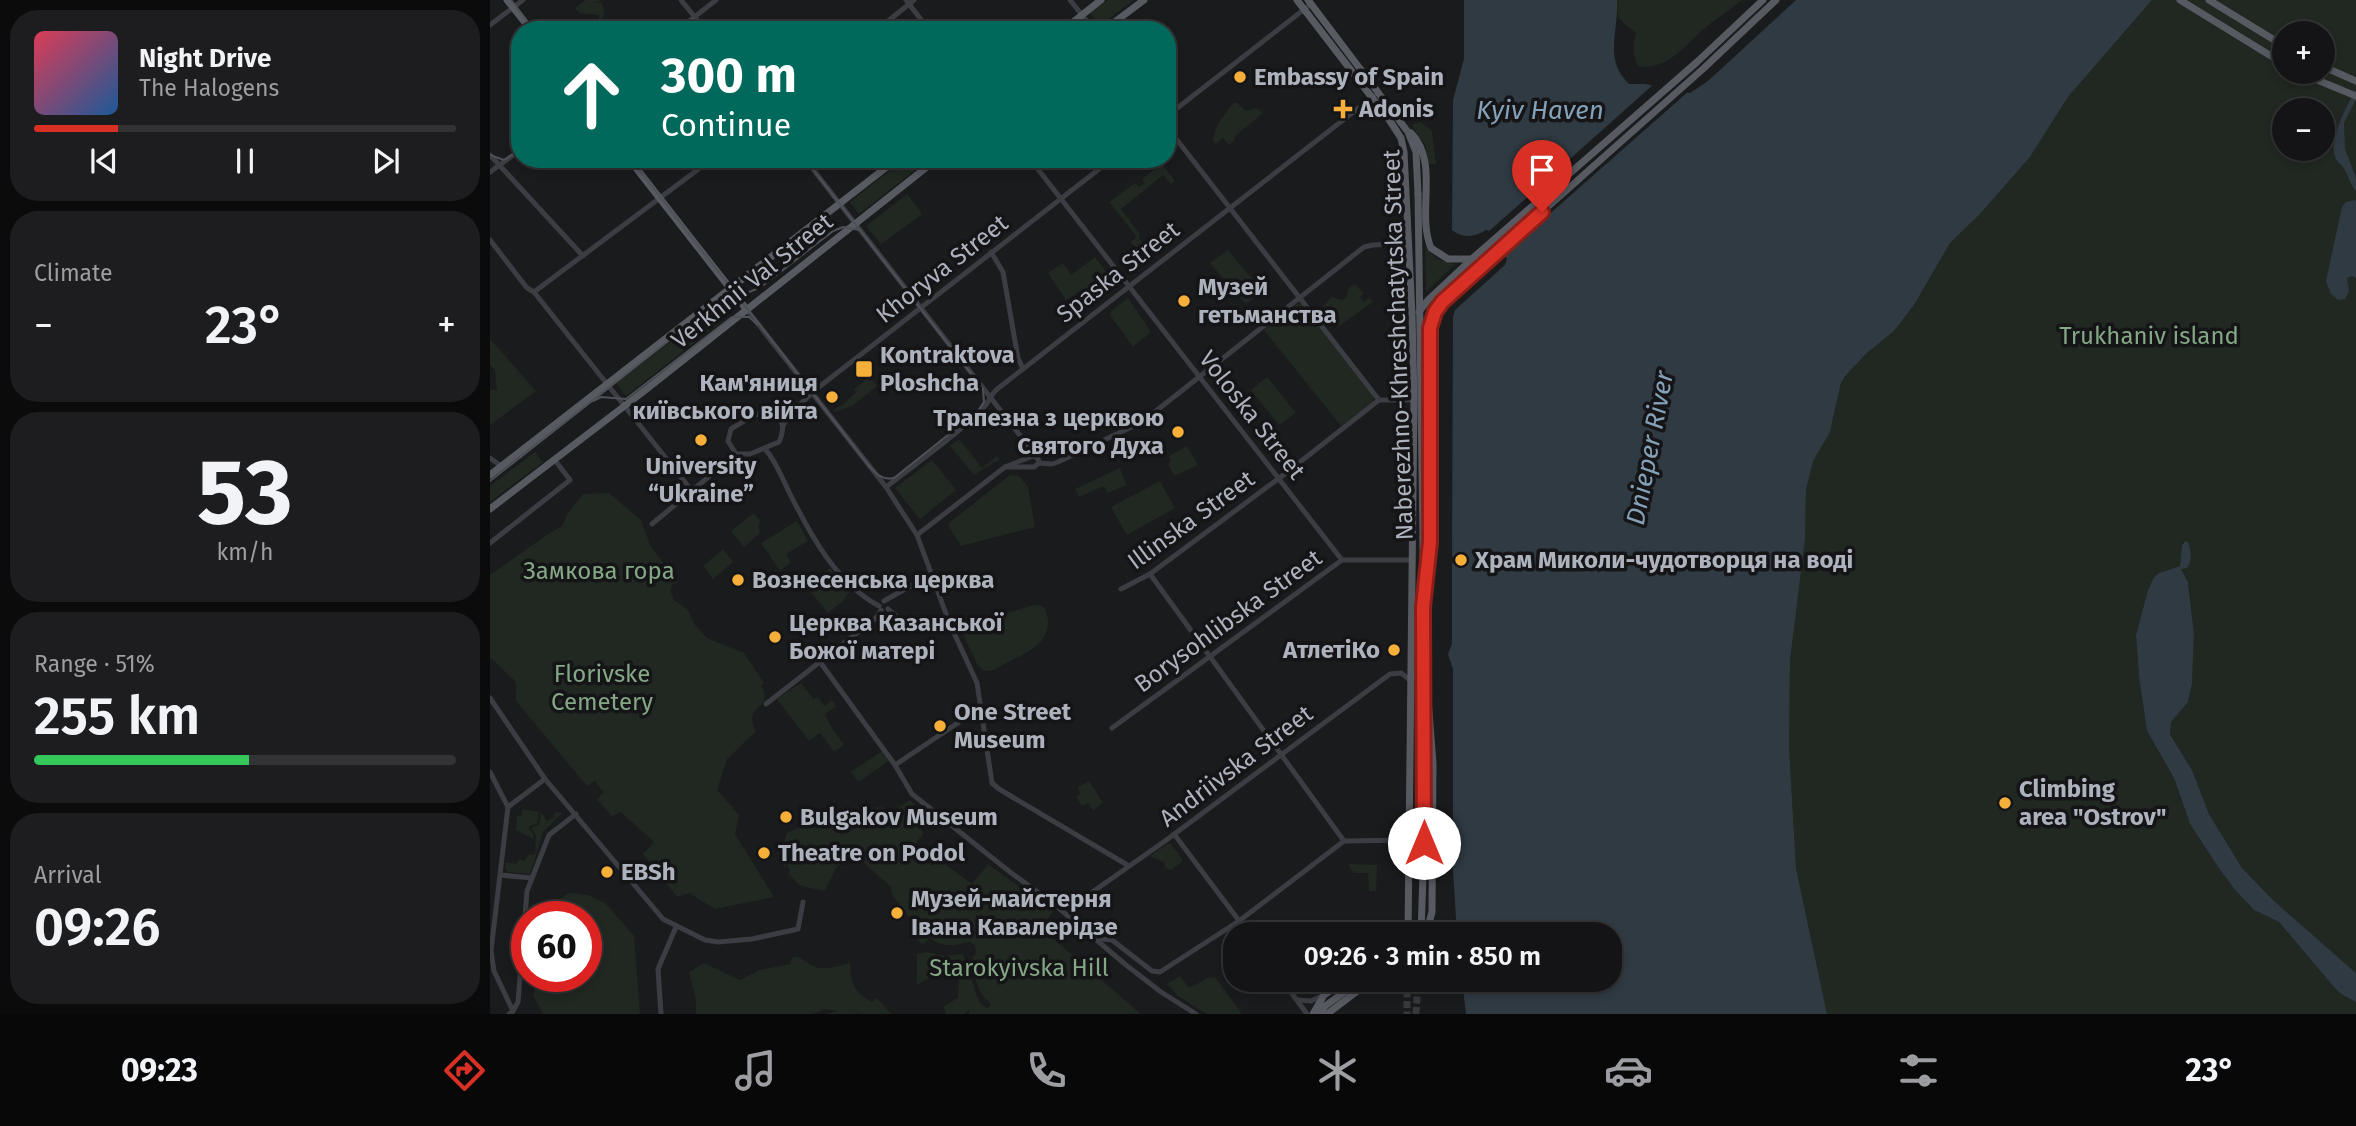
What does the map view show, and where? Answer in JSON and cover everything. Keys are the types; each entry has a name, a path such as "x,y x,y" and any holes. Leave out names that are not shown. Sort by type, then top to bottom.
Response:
{"main road":[{"path":"508,0 524,21"},
{"path":"1074,21 1101,0"},
{"path":"1116,21 1144,0"},
{"name":"Naberezhno-Khreshchatytska Street","path":"1297,0 1307,4 1379,92 1404,125 1416,152 1423,538 1424,922"},
{"path":"1412,330 1419,312 1428,300 1697,62 1763,0"},
{"path":"1423,607 1430,542 1430,328 1438,307 1776,0"},
{"path":"2180,0 2272,57"},
{"path":"2209,0 2272,39"},
{"name":"Naberezhno-Khreshchatytska Street","path":"1307,4 1396,130 1403,144 1409,243 1413,400 1409,922"},
{"path":"2335,72 2356,81"},
{"path":"2327,84 2356,96"},
{"path":"1404,125 1420,144 1425,160 1428,235 1431,247 1448,259 1473,258"},
{"path":"636,168 747,310"},
{"path":"490,475 885,168"},
{"name":"Verkhnii Val Street","path":"490,509 926,168"},
{"path":"1424,669 1433,764 1430,922"},
{"path":"1406,922 1409,915"},
{"path":"1308,1013 1328,992"},
{"path":"1320,1014 1325,1006 1344,992"},
{"path":"1327,1014 1356,992"}],"street":[{"path":"490,25 523,0"},
{"path":"681,0 698,21"},
{"path":"688,21 716,0"},
{"path":"1070,0 1087,21"},
{"path":"887,21 910,1 923,21"},
{"path":"1176,109 1307,4"},
{"name":"Spaska Street","path":"886,487 970,420 987,404 989,396 1379,92"},
{"path":"1176,139 1379,400 1413,400"},
{"path":"490,155 583,256"},
{"path":"490,172 511,156"},
{"path":"534,292 700,168"},
{"path":"811,168 989,396 1031,455 1038,458 1039,463"},
{"name":"Voloska Street","path":"1037,168 1342,560"},
{"name":"Khoryva Street","path":"783,426 788,415 813,393 1100,168"},
{"path":"490,240 692,491"},
{"path":"1004,467 1032,467 1039,463 1058,462 1137,425 1364,247 1373,244 1409,243"},
{"path":"991,252 1003,272 1018,358 1023,369"},
{"path":"747,310 886,487 917,535 949,622 977,683 990,777 995,786 1129,866"},
{"name":"Illinska Street","path":"1121,589 1150,574 1379,400"},
{"name":"Khoryva Street","path":"774,413 785,413 795,408"},
{"path":"653,524 736,454 750,454 779,442 783,426 781,419 774,413 763,412 732,429 728,441 736,454"},
{"path":"765,449 810,534 843,576 885,605 902,621 915,627 929,629 949,622"},
{"path":"917,535 1004,467 1031,455"},
{"path":"1031,455 1028,463 1032,467"},
{"path":"490,458 501,466"},
{"path":"490,543 570,480 554,459"},
{"name":"Borysohlibska Street","path":"1112,728 1342,560 1413,560"},
{"path":"766,704 876,618 897,592 932,574"},
{"path":"1150,574 1343,841"},
{"path":"820,662 895,765 912,794 1054,904 1161,992 1196,1014"},
{"name":"Andriivska Street","path":"1081,900 1390,674 1401,673 1411,681"},
{"path":"490,698 545,779 663,919 676,928 705,940 718,942 782,933 798,929 803,902"},
{"path":"490,713 496,708"},
{"path":"895,765 980,708"},
{"path":"490,772 508,807 491,951 492,961 511,1013"},
{"path":"508,807 545,779"},
{"path":"511,1013 518,1002 527,891 549,835 576,814"},
{"path":"1174,834 1239,921"},
{"path":"1093,938 1112,940 1152,971 1160,972 1239,921 1343,841 1411,840"},
{"path":"501,875 532,878"},
{"path":"661,1014 658,969 676,928"},
{"path":"1291,992 1308,1013"},
{"path":"1297,1000 1311,1001 1324,995"},
{"path":"1297,1014 1308,1013"}],"green space":[{"path":"586,0 599,0 600,2 593,3 601,3 603,6 603,21 599,21 599,15 580,13 575,8"},
{"path":"1108,0 1133,0 1106,21 1096,21 1090,13"},
{"path":"1617,0 1742,0 1669,60 1649,67 1638,66 1634,50 1636,33 1618,18"},
{"name":"Trukhaniv island","path":"2152,0 2356,0 2356,973 2273,900 2242,868 2209,814 2192,770 2170,733 2170,722 2188,701 2192,684 2194,633 2189,585 2181,568 2188,542 2182,542 2180,566 2154,577 2136,635 2147,731 2174,778 2190,824 2235,890 2254,910 2279,922 2333,986 2356,1002 2356,1014 1827,1014 1796,868 1789,747 1790,661 1805,539 1806,490 1810,468 1815,453 1833,421 1841,383 1846,375 1894,331 1914,305 1950,243 1980,214 2030,157 2068,97"},
{"path":"1233,103 1246,111 1256,108 1263,113 1235,136 1229,145 1223,138 1216,144 1213,140 1216,129"},
{"path":"1421,122 1432,131 1436,164 1429,164 1425,145 1413,128 1413,124"},
{"path":"893,168 918,168 859,214 850,202"},
{"path":"1157,168 1165,168 1175,181 1171,184 1163,175 1121,209 1139,233 1139,239 1146,249 1139,254 1131,242 1137,237 1109,202 1135,183 1139,187 1145,183 1142,179"},
{"path":"907,194 921,215 881,244 866,226"},
{"path":"1425,244 1437,258 1455,264 1426,292"},
{"path":"1228,250 1262,291 1246,304 1210,263"},
{"path":"1095,257 1116,285 1092,304 1082,290 1066,300 1048,273 1063,263 1071,275"},
{"path":"1354,284 1364,293 1360,297 1364,302 1369,298 1373,302 1339,326 1323,306 1332,297 1342,300 1347,297 1348,289"},
{"path":"1128,298 1151,332 1133,347 1110,315 1112,310"},
{"path":"1302,303 1374,397 1373,402 1341,426 1264,330"},
{"path":"712,310 722,321 626,396 616,383"},
{"path":"490,339 536,391 490,425 490,390 497,390 495,370 490,365"},
{"path":"1267,377 1296,413 1279,425 1251,390"},
{"path":"867,379 877,386 852,406 835,412 833,410 845,403 856,392 854,389"},
{"path":"959,439 982,468 997,456 1000,459 974,475 950,446"},
{"path":"1187,446 1198,465 1174,476 1168,464 1171,462 1169,456"},
{"path":"535,452 543,462 490,502 490,486"},
{"path":"932,460 956,490 920,519 895,488"},
{"path":"1120,468 1127,485 1108,493 1104,486 1079,497 1075,489"},
{"path":"1010,475 1019,476 1028,487 1035,527 961,546 949,523"},
{"path":"1160,481 1175,508 1127,535 1111,507"},
{"name":"Замкова гора","path":"609,493 641,520 650,545 677,582 670,590 674,600 687,609 695,625 707,638 744,653 764,683 761,686 764,700 752,716 756,731 727,759 717,790 739,815 735,834 774,897 715,909 689,893 677,897 643,854 654,842 621,812 612,816 597,800 603,792 595,781 587,786 516,701 516,682 490,657 490,575 562,526 568,513 583,494"},
{"path":"754,513 761,522 758,525 760,533 744,547 731,531"},
{"path":"797,521 808,541 786,554 791,562 780,571 761,543"},
{"path":"723,549 733,562 713,579 703,566"},
{"path":"830,568 850,591 843,601 828,613 807,587"},
{"path":"1034,605 1042,606 1048,621 1041,642 993,670 984,671 978,666 961,630 962,626"},
{"path":"801,683 814,700 818,697 824,706 832,700 836,706 825,714 844,745 834,752 820,733 809,741 777,699"},
{"path":"882,751 889,761 858,782 851,772"},
{"path":"1089,781 1103,803 1093,810 1088,803 1082,806 1076,797 1081,793 1077,788"},
{"name":"Starokyivska Hill","path":"910,800 921,811 914,821 924,833 912,848 932,866 938,859 972,884 988,864 1053,911 1041,928 1141,1014 969,1014 969,1010 964,1014 946,1014 944,1006 958,998 959,980 944,971 917,985 917,954 963,954 978,999 988,1008 991,1004 979,989 974,971 972,958 976,954 975,945 969,942 944,945 930,938 922,945 909,929 914,923 892,895 891,887 852,852 836,868 825,891 798,884 788,873 790,871 787,865 784,867 777,852 786,848 784,842 787,833 803,826 814,828 839,821 839,811 882,807 891,813"},
{"path":"522,809 539,812 537,823 528,827 534,835 533,839 516,830 517,816 522,816"},
{"path":"555,812 562,813 543,832 530,874 508,872 505,868 506,862 516,864 519,859 524,861 528,855 535,854 536,835 531,828 539,825 541,813 547,821 553,818"},
{"path":"1171,844 1183,861 1171,870 1165,868 1164,862 1150,856"},
{"path":"1348,864 1377,865 1376,891 1369,891 1368,873 1354,873"},
{"path":"568,894 588,895 601,901 559,901"},
{"path":"602,902 634,936 640,1014 543,1014 534,992 602,992"},
{"path":"793,957 799,957 818,968 850,963 851,977 857,991 872,1002 877,998 891,1014 859,1014 853,1011 857,1014 825,1014 838,1011 824,1009 813,1014 696,1014 696,1000 689,972 704,963 740,980 760,970 790,964"},
{"path":"1180,976 1188,987 1215,977 1223,992 1226,992 1242,1014 1207,1014 1178,996 1167,984"}],"water":[{"path":"1464,0 1617,0 1614,55 1621,75 1629,84 1645,84 1690,93 1708,81 1796,0 2152,0 2068,97 2030,157 1980,214 1950,243 1914,305 1894,331 1846,375 1841,383 1830,432 1813,461 1806,490 1805,539 1790,661 1789,747 1796,868 1827,1014 1466,1014 1463,992 1622,992 1622,922 1456,922 1453,871 1453,669 1448,654 1452,644 1452,563 1462,566 1467,560 1462,554 1452,557 1453,317 1455,310 1505,265 1507,259 1494,232 1486,230 1465,236 1452,230 1453,100 1464,59"},
{"path":"2356,90 2356,99 2344,123 2345,149 2356,178 2356,191 2335,156 2336,134"},
{"path":"2356,200 2356,278 2347,278 2349,291 2345,299 2338,300 2331,294 2326,281 2342,207 2346,202"},
{"path":"2185,541 2188,542 2191,552 2189,565 2181,569 2188,582 2194,633 2192,684 2188,702 2171,722 2170,734 2192,770 2209,814 2242,868 2273,900 2356,973 2356,1002 2333,986 2279,922 2254,910 2235,890 2190,824 2174,778 2147,731 2136,635 2154,577 2180,566 2182,545"}],"pier":[{"path":"1655,83 1690,90 1502,256 1493,236 1487,233"}],"tunnel":[{"path":"1407,992 1407,1014"},
{"path":"1416,1014 1417,992"}],"tram line":[{"path":"511,0 527,21"},
{"path":"686,21 698,21"},
{"path":"490,155 504,160 511,156"},
{"path":"638,168 869,466 882,477 894,478 978,411 984,402 983,389 812,168"},
{"path":"490,481 709,309 761,287 833,231 843,227 860,230"},
{"path":"593,401 601,397 626,399 732,317 749,317 757,324"}],"place":[{"name":"Embassy of Spain","path":"1240,77"},
{"name":"Adonis","path":"1343,109"},
{"name":"Музей гетьманства","path":"1184,301"},
{"name":"Kontraktova Ploshcha","path":"864,369"},
{"name":"Кам'яниця київського війта","path":"832,397"},
{"name":"Трапезна з церквою Святого Духа","path":"1178,432"},
{"name":"University “Ukraine”","path":"701,440"},
{"name":"Храм Миколи-чудотворця на воді","path":"1461,560"},
{"name":"Вознесенська церква","path":"738,580"},
{"name":"Церква Казанської Божої матері","path":"775,637"},
{"name":"АтлетіКо","path":"1394,650"},
{"name":"One Street Museum","path":"940,726"},
{"name":"Climbing area \"Ostrov\"","path":"2005,803"},
{"name":"Bulgakov Museum","path":"786,817"},
{"name":"Theatre on Podol","path":"764,853"},
{"name":"EBSh","path":"607,872"},
{"name":"Музей-майстерня Івана Кавалерідзе","path":"897,913"}],"route":[{"path":"1424,843 1423,607 1430,542 1430,328 1435,312 1442,302 1542,212"}],"water label":[{"name":"Kyiv Haven","path":"1540,110"},
{"name":"Dnieper River","path":"1650,448"}],"park label":[{"name":"Florivske Cemetery","path":"602,688"}]}
